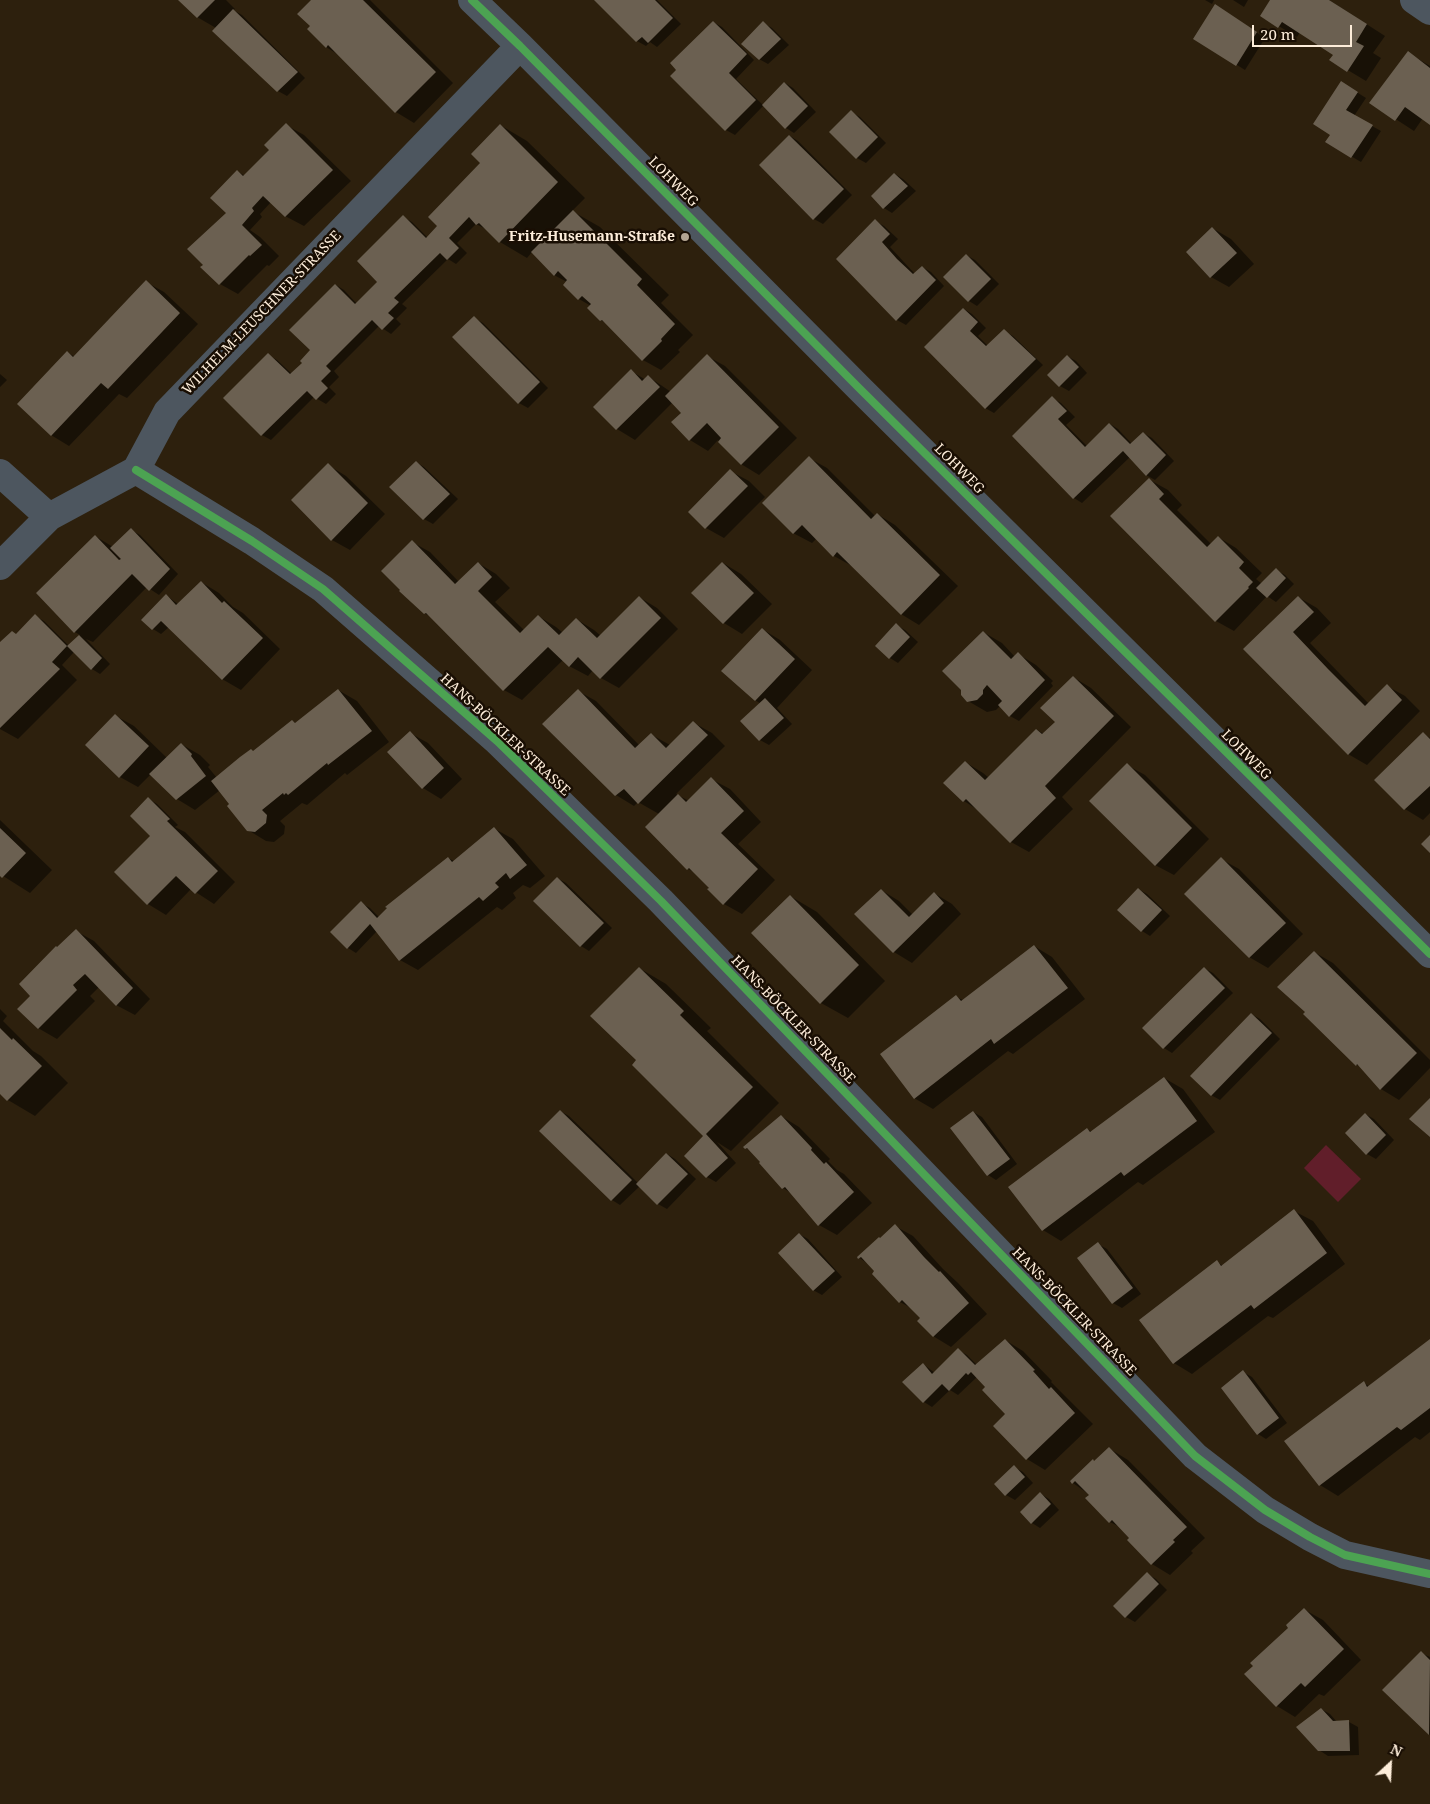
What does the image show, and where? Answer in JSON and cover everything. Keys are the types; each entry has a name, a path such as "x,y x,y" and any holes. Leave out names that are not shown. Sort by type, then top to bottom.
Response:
{"street":[{"path":"1414,0 1430,11"},
{"name":"LOHWEG","path":"486,5 520,46 866,395 1430,954"},
{"name":"WILHELM-LEUSCHNER-STRASSE","path":"136,470 166,412 520,46"},
{"path":"0,566 49,517 136,470"},
{"name":"HANS-BÖCKLER-STRASSE","path":"136,470 252,542 323,589 497,741 661,900 1195,1456 1265,1510 1345,1555 1430,1574"},
{"path":"0,473 49,517"}],"shaded area":[{"path":"1326,1145 1361,1179 1338,1202 1304,1168"}],"building":[{"path":"178,0 215,0 197,18"},
{"path":"311,0 363,0 436,72 395,113 328,45 326,48 307,29 310,26 297,14"},
{"path":"594,0 655,0 673,18 648,43 642,37 636,42"},
{"path":"1270,0 1329,0 1367,24 1356,42 1364,46 1347,72 1329,60 1333,55 1282,22 1278,28 1260,16"},
{"path":"1215,4 1257,32 1236,66 1193,39"},
{"path":"233,9 298,72 277,92 212,31"},
{"path":"713,21 747,54 729,73 756,100 725,131 670,76 676,70 670,63"},
{"path":"763,21 781,39 759,60 741,44"},
{"path":"1408,51 1430,68 1430,125 1405,107 1395,121 1369,103"},
{"path":"1341,81 1358,92 1346,110 1373,125 1351,158 1325,142 1330,135 1313,124"},
{"path":"784,82 808,106 785,129 762,105"},
{"path":"851,110 878,137 856,159 829,132"},
{"path":"286,123 333,170 285,217 263,196 252,208 254,211 242,225 262,245 249,255 219,285 200,267 203,265 187,249 226,213 210,198 237,170 243,176 269,150 264,145"},
{"path":"500,124 558,182 499,243 479,223 476,225 469,217 449,238 459,248 447,260 440,253 394,298 399,302 388,313 394,318 382,330 372,320 326,366 331,371 321,381 328,388 316,400 307,391 261,436 223,398 268,353 290,374 302,363 300,361 310,350 289,330 335,284 355,304 377,282 357,261 403,215 426,238 437,226 428,217 480,163 471,154"},
{"path":"789,135 844,189 813,220 759,165"},
{"path":"894,173 908,186 883,209 871,196"},
{"path":"573,210 642,279 637,285 675,324 661,339 662,341 642,361 602,320 600,321 587,308 591,304 582,296 578,300 563,285 567,280 558,271 554,276 531,252"},
{"path":"875,219 890,234 882,242 897,259 913,274 922,266 936,280 896,321 836,259"},
{"path":"1212,227 1237,253 1210,278 1186,252"},
{"path":"966,254 991,279 968,302 943,277"},
{"path":"146,280 180,313 108,389 101,383 51,436 17,404 67,351 73,357"},
{"path":"963,308 978,322 970,331 986,346 1004,329 1036,359 985,409 924,347"},
{"path":"474,316 540,382 518,404 452,337"},
{"path":"707,354 779,427 741,465 718,442 721,438 707,423 689,441 671,422 681,413 665,396"},
{"path":"1067,355 1079,367 1059,387 1047,375"},
{"path":"631,369 642,381 648,375 660,387 616,430 593,407"},
{"path":"1052,396 1067,411 1058,419 1085,447 1109,423 1130,444 1143,432 1166,455 1146,476 1123,451 1073,499 1012,436"},
{"path":"809,456 871,519 877,513 940,575 901,615 837,552 833,557 802,525 793,534 762,503"},
{"path":"416,461 450,494 423,520 389,487"},
{"path":"328,463 368,503 331,541 291,500"},
{"path":"730,469 748,486 705,529 688,512"},
{"path":"1149,478 1164,494 1159,499 1207,547 1218,536 1244,562 1239,568 1253,582 1215,622 1110,516"},
{"path":"131,528 170,569 149,591 132,574 74,633 36,593 95,535 119,560 121,559 110,548"},
{"path":"412,540 455,584 478,562 492,577 478,591 520,633 538,615 559,635 576,618 597,638 639,596 661,618 600,679 578,657 569,667 548,647 503,691 426,613 424,614 399,591 381,571"},
{"path":"722,562 754,593 723,624 691,593"},
{"path":"1276,568 1286,578 1267,598 1256,588"},
{"path":"201,581 222,603 224,601 263,638 222,680 161,621 152,630 141,620 166,594 176,605"},
{"path":"1298,596 1314,612 1293,632 1365,706 1387,684 1402,700 1348,755 1243,649"},
{"path":"35,614 67,646 52,662 60,669 0,728 0,642 12,631 16,634"},
{"path":"896,623 910,637 889,659 875,646"},
{"path":"762,628 795,659 755,701 721,671"},
{"path":"983,631 1011,659 1018,652 1045,680 1009,717 998,705 1002,701 987,685 983,690 983,694 977,700 967,702 961,695 961,690 942,671"},
{"path":"79,635 102,658 91,670 67,646"},
{"path":"1073,676 1114,716 1045,786 1056,798 1010,843 966,799 963,802 943,783 965,761 985,780 1036,729 1042,734 1055,722 1040,708"},
{"path":"338,689 372,731 328,765 327,763 288,795 283,793 262,810 267,815 266,823 255,832 247,831 227,806 229,804 211,781 251,749 253,751 292,720 295,723"},
{"path":"578,689 635,748 651,733 666,748 693,721 708,735 638,804 624,789 615,796 542,724"},
{"path":"765,698 784,718 759,741 740,721"},
{"path":"115,714 149,746 119,778 85,745"},
{"path":"410,731 444,768 422,789 387,752"},
{"path":"1423,732 1430,739 1430,786 1404,810 1374,780"},
{"path":"181,743 192,754 191,756 206,776 176,800 149,774"},
{"path":"1127,763 1192,828 1155,866 1089,801"},
{"path":"711,777 744,811 721,833 758,869 723,905 689,868 687,870 645,827 678,794 686,802"},
{"path":"148,797 170,819 167,821 218,871 195,894 176,876 147,905 114,872 150,836 130,816"},
{"path":"494,827 527,865 510,879 506,873 495,883 499,887 483,901 479,897 399,961 370,924 347,949 330,932 361,901 377,918 387,908 385,907 448,857 452,862"},
{"path":"0,828 26,853 2,878 0,876"},
{"path":"1430,835 1430,853 1421,844"},
{"path":"1221,857 1286,923 1249,958 1184,894"},
{"path":"557,877 604,923 580,947 533,901"},
{"path":"1138,888 1162,910 1141,932 1117,910"},
{"path":"881,889 909,917 934,892 944,903 893,953 854,914"},
{"path":"790,895 859,965 820,1004 751,933"},
{"path":"76,929 133,988 116,1006 85,974 73,985 77,990 38,1029 17,1009 30,996 19,984 56,946"},
{"path":"1034,945 1068,988 994,1044 991,1039 914,1099 880,1054 956,995 961,1001"},
{"path":"1314,951 1417,1053 1380,1090 1357,1064 1356,1066 1303,1014 1305,1012 1277,987"},
{"path":"639,967 684,1011 680,1015 753,1087 706,1134 728,1158 706,1178 684,1156 703,1136 632,1065 636,1060 590,1016"},
{"path":"1204,967 1225,988 1163,1049 1142,1028"},
{"path":"1251,1013 1272,1033 1211,1096 1190,1076"},
{"path":"0,1028 42,1066 7,1101 0,1094"},
{"path":"1164,1077 1197,1121 1124,1176 1121,1172 1042,1231 1008,1187 1087,1128 1090,1132"},
{"path":"1430,1098 1430,1137 1409,1119"},
{"path":"560,1110 632,1180 611,1201 539,1131"},
{"path":"973,1111 1010,1159 987,1176 950,1128"},
{"path":"1365,1113 1386,1135 1366,1155 1345,1133"},
{"path":"781,1115 812,1148 811,1150 824,1164 826,1162 854,1192 818,1226 785,1187 782,1189 747,1148 743,1147"},
{"path":"666,1153 688,1174 657,1205 636,1184"},
{"path":"1294,1209 1327,1253 1254,1309 1251,1305 1173,1364 1139,1320 1217,1260 1221,1266"},
{"path":"895,1224 969,1303 933,1337 917,1321 920,1318 902,1300 899,1303 872,1274 874,1271 861,1257 858,1259 857,1257"},
{"path":"799,1233 835,1271 813,1291 778,1253"},
{"path":"1098,1242 1133,1288 1112,1304 1077,1258"},
{"path":"1005,1339 1035,1370 1033,1371 1049,1389 1051,1387 1075,1413 1026,1460 993,1426 1005,1414 982,1390 985,1387 971,1372 968,1375 966,1373 949,1391 942,1384 923,1403 902,1382 923,1363 932,1374 958,1348 975,1365"},
{"path":"1430,1339 1430,1408 1401,1430 1397,1427 1319,1486 1284,1441 1364,1381 1367,1387"},
{"path":"1243,1370 1279,1418 1257,1435 1221,1388"},
{"path":"1109,1447 1187,1527 1173,1540 1175,1542 1151,1565 1127,1540 1129,1538 1112,1520 1109,1523 1085,1498 1089,1495 1075,1481 1072,1484 1070,1481"},
{"path":"1014,1465 1025,1477 1005,1496 994,1484"},
{"path":"1040,1492 1051,1504 1031,1524 1020,1512"},
{"path":"1147,1572 1159,1584 1125,1618 1113,1606"},
{"path":"1304,1608 1344,1649 1305,1687 1301,1683 1276,1707 1244,1674 1253,1666 1250,1663 1288,1628 1286,1625"},
{"path":"1421,1651 1430,1660 1429,1735 1382,1690"},
{"path":"1321,1708 1333,1721 1349,1720 1350,1751 1318,1751 1296,1727"}],"cycle path":[{"path":"472,0 859,388 1430,954"},
{"path":"136,470 252,541 323,589 497,741 661,901 1195,1456 1265,1510 1345,1555 1430,1574"}],"place":[{"name":"Fritz-Husemann-Straße","path":"685,237"}]}
